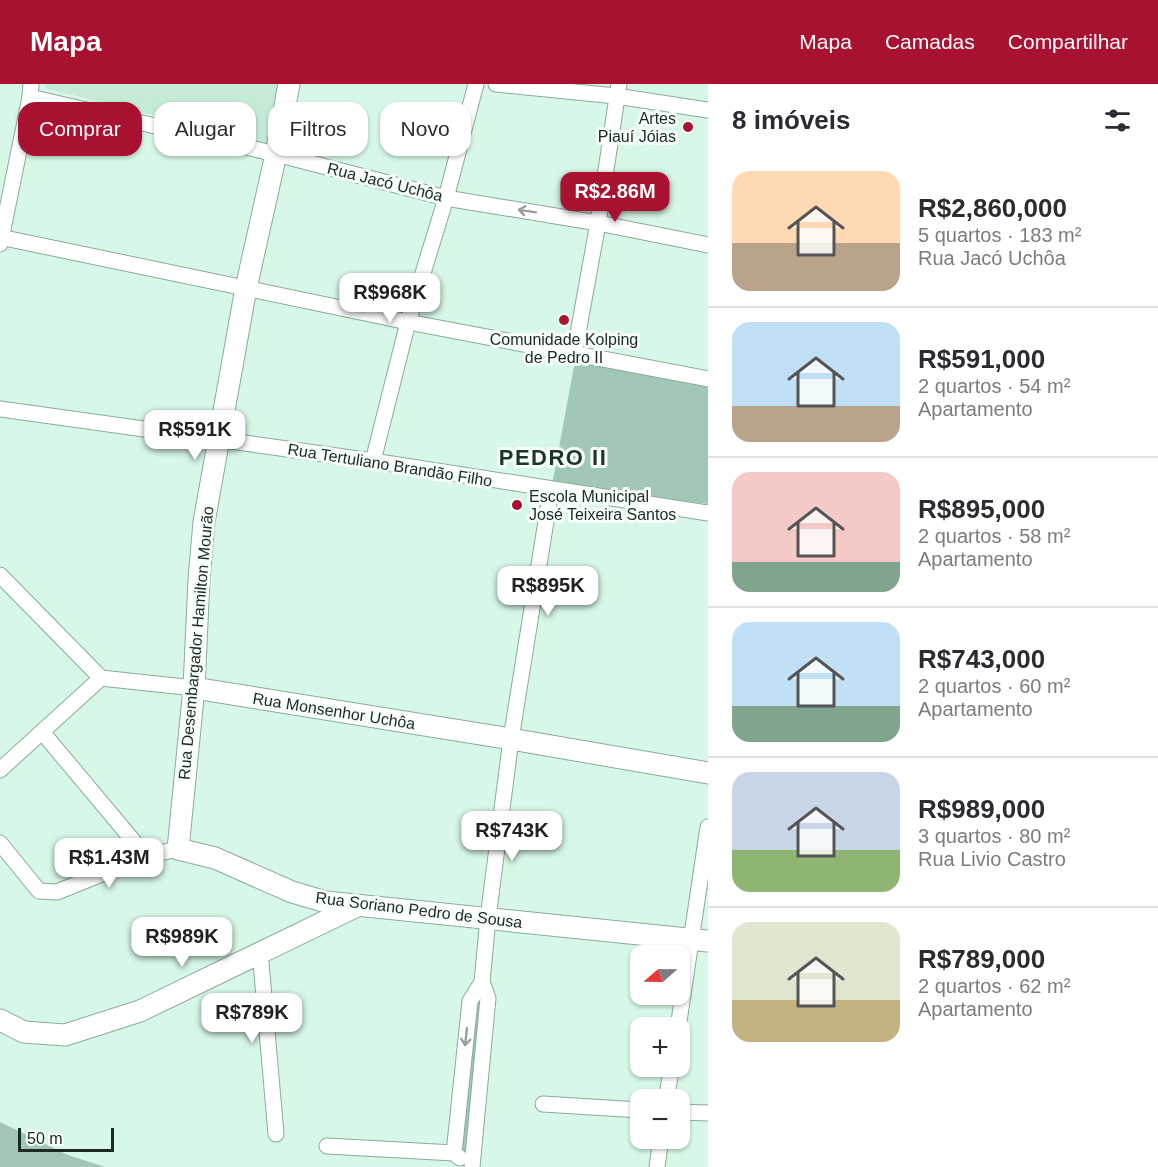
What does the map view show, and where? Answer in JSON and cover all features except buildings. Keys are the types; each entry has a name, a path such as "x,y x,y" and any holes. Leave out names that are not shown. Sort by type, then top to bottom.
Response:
{"street":[{"name":"Rua Desembargador Hamilton Mourão","path":"286,102 289,84"},
{"path":"373,461 408,322 446,198 476,84"},
{"path":"496,84 618,90 708,110"},
{"name":"Rua Jacó Uchôa","path":"31,90 268,152"},
{"path":"31,90 0,239 574,355 708,379"},
{"path":"574,355 598,223 618,90"},
{"name":"Rua Desembargador Hamilton Mourão","path":"178,849 194,688 204,522 246,288 276,156"},
{"name":"Rua Jacó Uchôa","path":"284,156 446,198 598,223 708,245"},
{"name":"Rua Tertuliano Brandão Filho","path":"0,409 373,461 708,513"},
{"path":"327,1146 453,1153 472,1161 488,998 482,982 488,918 511,739 551,490"},
{"path":"0,575 101,678 0,770"},
{"name":"Rua Monsenhor Uchôa","path":"101,678 194,688 708,773"},
{"path":"43,733 146,856"},
{"path":"681,1017 700,940 708,827"},
{"name":"Rua Soriano Pedro de Sousa","path":"0,843 39,891 57,892 146,856 178,849 215,858 303,895 326,902 700,940"},
{"path":"0,1020 24,1032 66,1035 140,1011 358,905"},
{"path":"260,951 276,1134"},
{"path":"453,1153 470,1001 482,982"},
{"path":"543,1104 630,1109"},
{"path":"690,1112 708,1113"},
{"path":"657,1167 659,1149"}],"shaded area":[{"path":"45,84 282,84 279,102 268,102 268,144 256,141 256,102 154,102 154,115 142,112 142,102 101,102 45,88"},
{"path":"575,361 708,384 708,504 552,485"},
{"path":"474,998 485,998 469,1153 456,1151"},
{"path":"0,1122 68,1155 105,1167 0,1167"}],"place":[{"name":"Artes Piauí Jóias","path":"688,127"},
{"name":"Comunidade Kolping de Pedro II","path":"564,320"},
{"name":"Escola Municipal José Teixeira Santos","path":"517,505"}],"district":[{"name":"PEDRO II","path":"553,457"}]}
